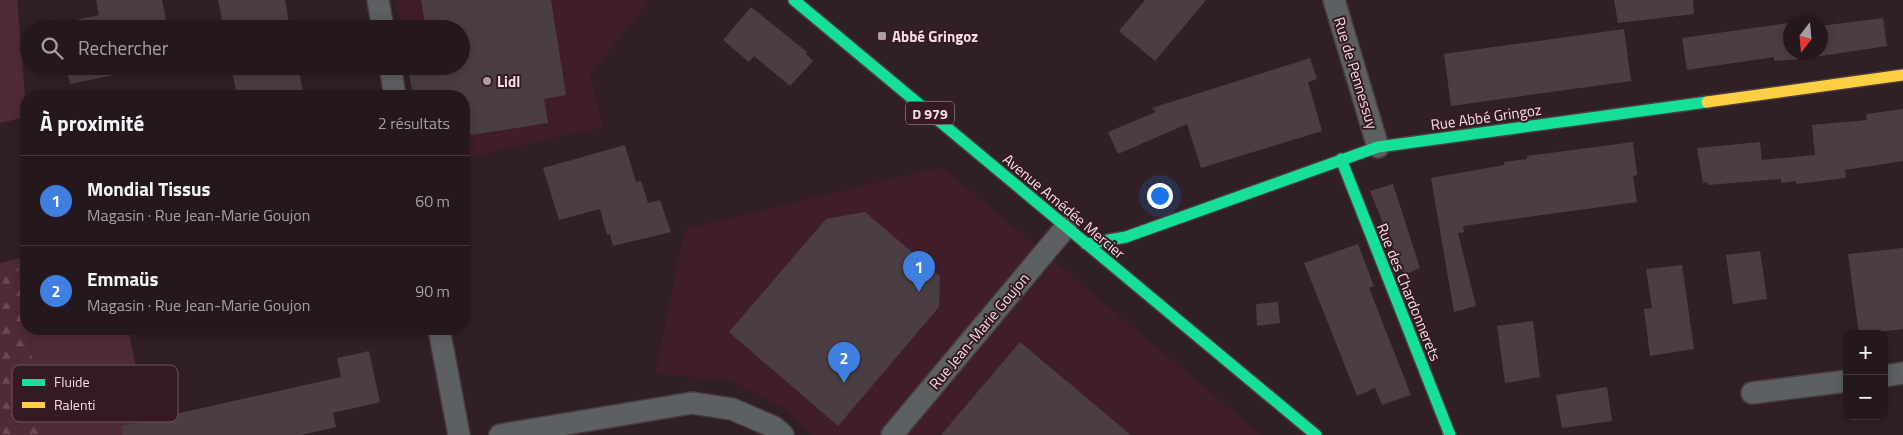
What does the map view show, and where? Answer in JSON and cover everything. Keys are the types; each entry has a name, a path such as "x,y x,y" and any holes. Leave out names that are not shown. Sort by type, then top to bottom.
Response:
{"street":[{"path":"378,0 381,20"},
{"name":"Avenue Amédée Mercier","path":"794,0 1316,435"},
{"name":"Rue de Pennessuy","path":"1334,0 1378,147"},
{"path":"392,75 394,90"},
{"name":"Rue Abbé Gringoz","path":"1086,244 1126,237 1378,147 1903,75"},
{"name":"Rue des Chardonnerets","path":"1341,159 1450,435"},
{"name":"Rue Jean-Marie Goujon","path":"892,435 1066,227"},
{"path":"440,335 460,435"},
{"path":"1888,376 1903,374"},
{"path":"1752,393 1843,382"},
{"path":"500,435 692,403 732,409 774,427 783,435"}],"shaded area":[{"path":"396,0 650,0 590,74 603,127 470,157 470,90 411,90 408,75 470,75 470,20 399,20"},
{"path":"942,167 1261,435 812,435 786,409 729,380 655,374 685,229"}],"green space":[{"path":"0,0 17,0 20,36 20,75 23,75 25,90 20,90 20,118 0,123"},
{"path":"20,258 20,279 17,259"},
{"path":"17,259 20,279 20,335 29,335 33,365 12,365 12,422 42,422 44,435 0,435 0,263"},
{"path":"29,335 129,335 135,365 33,365"},
{"path":"42,422 147,422 150,435 44,435"}],"building":[{"path":"96,0 162,0 166,20 76,20 99,15"},
{"path":"218,0 285,0 288,20 222,20"},
{"name":"Lidl","path":"421,0 551,0 566,95 544,99 548,123 470,135 470,90 412,90 410,75 470,75 470,20 424,20"},
{"path":"1145,0 1206,0 1155,61 1119,31"},
{"path":"1614,0 1693,0 1694,14 1618,23"},
{"path":"751,7 807,52 806,54 813,61 790,86 754,56 749,62 723,40"},
{"path":"1883,18 1887,46 1828,55 1828,25"},
{"path":"1783,24 1783,60 1788,60 1774,61 1774,57 1687,70 1682,38"},
{"path":"1624,29 1631,81 1451,106 1444,54"},
{"path":"1310,58 1317,79 1308,82 1322,131 1201,168 1187,124 1118,154 1108,132 1156,112 1152,108"},
{"path":"68,75 114,75 70,84"},
{"path":"233,75 300,75 303,90 236,90"},
{"path":"1903,109 1903,161 1845,170 1846,178 1796,184 1796,181 1781,183 1781,179 1708,185 1707,182 1703,183 1697,148 1760,142 1762,160 1815,155 1812,125 1867,120 1866,114"},
{"path":"1633,142 1637,175 1633,176 1637,202 1463,226 1464,232 1458,233 1476,306 1454,312 1431,178 1504,165 1504,162 1527,159 1527,156"},
{"path":"625,145 636,182 641,181 648,203 660,200 671,232 613,246 610,234 607,235 600,209 559,220 543,168"},
{"path":"1393,184 1420,268 1404,275 1370,191"},
{"path":"865,212 940,276 939,307 838,426 729,332 826,219"},
{"path":"1358,244 1374,286 1369,288 1411,395 1382,405 1375,388 1357,396 1304,263"},
{"path":"1903,248 1903,329 1858,330 1848,254"},
{"path":"1760,251 1767,299 1733,304 1726,255"},
{"path":"1682,265 1694,349 1650,356 1644,309 1652,308 1646,269"},
{"path":"1278,302 1280,323 1257,326 1256,304"},
{"path":"1533,321 1540,377 1505,383 1497,326"},
{"path":"1020,342 1075,388 1131,435 941,435"},
{"path":"369,351 380,402 333,413 336,427 301,435 123,435 122,426 140,422 178,422 178,413 341,377 337,358"},
{"path":"1607,387 1612,421 1562,428 1556,395"}],"traffic: fast":[{"path":"794,0 1316,435"},
{"path":"1086,244 1126,237 1378,147 1707,102"},
{"path":"1341,159 1450,435"}],"traffic: slow":[{"path":"1707,102 1903,75"}],"place":[{"name":"Abbé Gringoz","path":"882,36"},
{"name":"Lidl","path":"487,81"},
{"name":"Mondial Tissus","path":"919,292"},
{"name":"Emmaüs","path":"844,383"}]}
